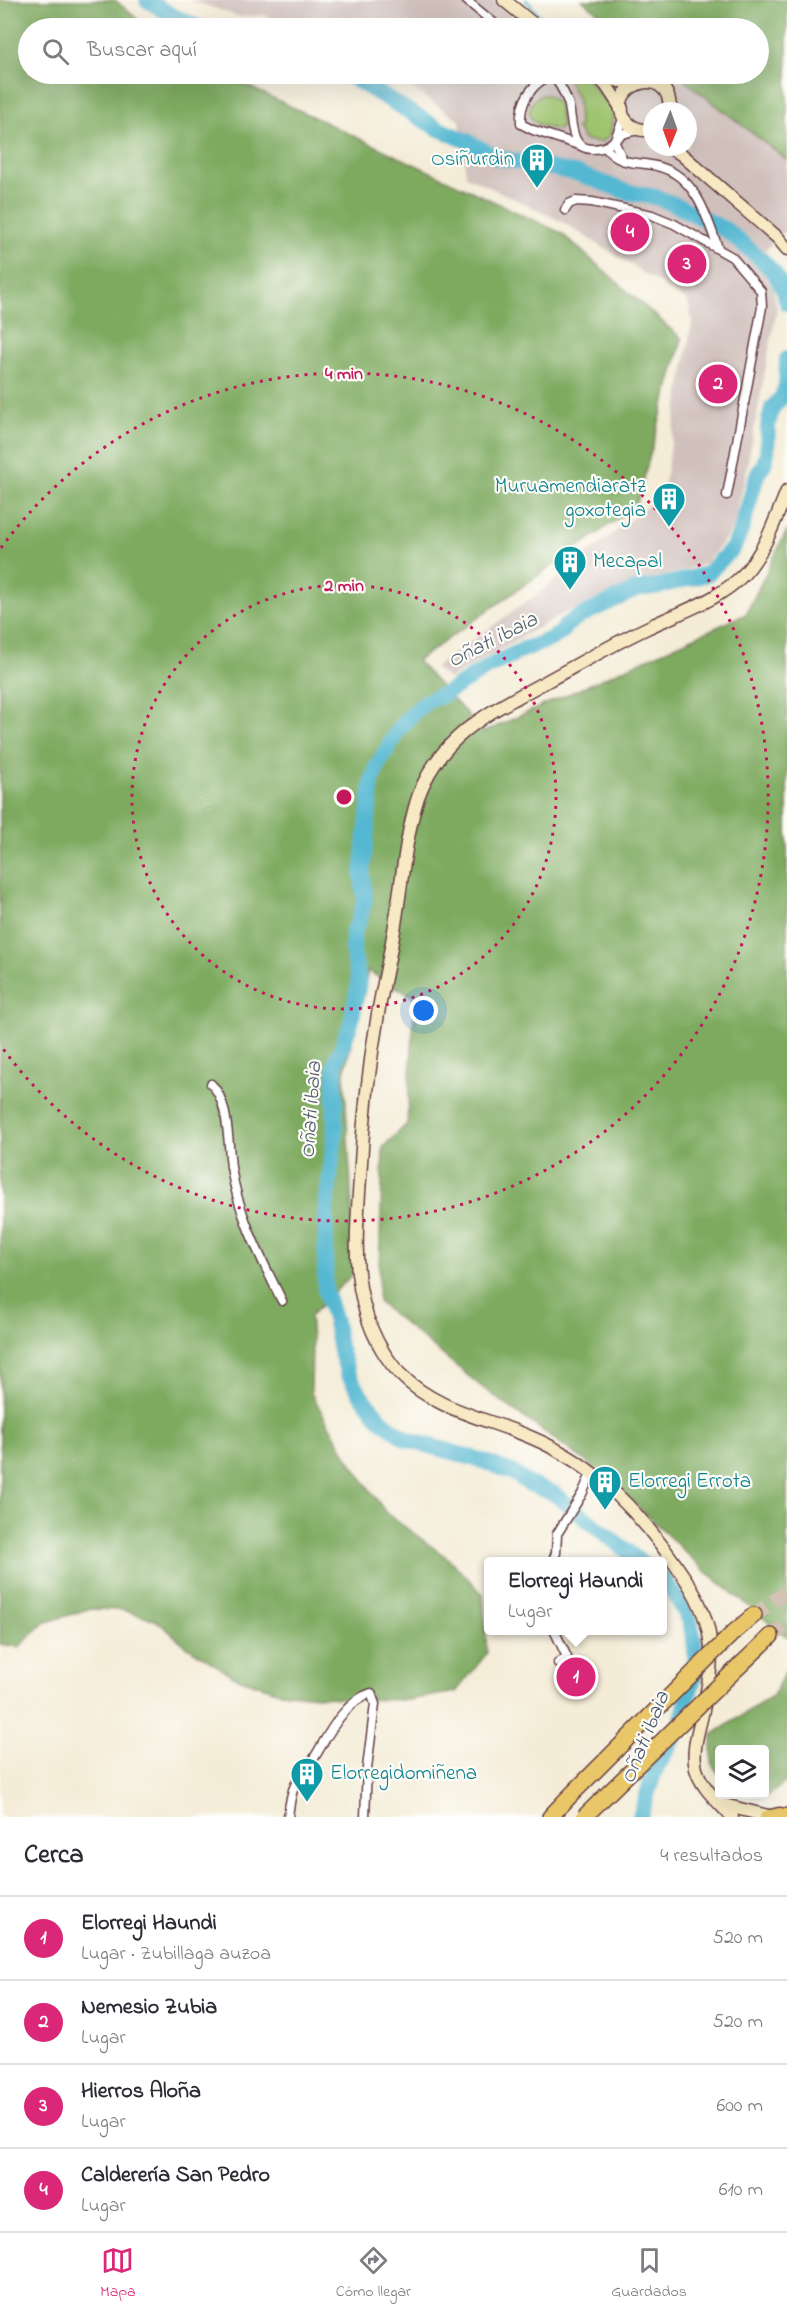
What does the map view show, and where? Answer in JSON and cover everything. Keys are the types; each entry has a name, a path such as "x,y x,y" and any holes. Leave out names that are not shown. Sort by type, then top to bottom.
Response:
{"highway":[{"path":"550,1817 733,1633 754,1616"},
{"path":"584,1817 771,1636"}],"main road":[{"path":"504,0 526,18"},
{"path":"605,84 628,123 643,130"},
{"path":"622,111 625,93 636,84"},
{"path":"656,84 667,92 670,102"},
{"path":"686,156 778,237 787,249"},
{"path":"732,1817 708,1791 698,1775 694,1752 711,1675 710,1636 699,1601 646,1525 592,1472 558,1449 440,1402 401,1375 382,1350 367,1318 358,1269 359,1196 366,1098 379,1009 411,822 430,770 447,748 473,724 491,712 620,641 703,603 731,586 754,561 772,528 787,491"},
{"path":"720,1804 767,1816 787,1815"}],"street":[{"path":"466,0 488,18"},
{"path":"539,84 528,94 521,105 521,124 533,130 596,149 605,147 626,133 643,132"},
{"path":"560,84 569,105 574,136 585,147"},
{"path":"622,111 622,122 614,141 623,160"},
{"path":"605,147 614,157 637,165 660,166 673,172 694,192 703,207 718,248"},
{"path":"565,210 569,204 576,201 618,206 652,214 732,257 761,291 762,307 727,495"},
{"path":"211,1084 219,1091 223,1105 232,1172 243,1215 282,1301"},
{"path":"554,1557 557,1534 582,1494 592,1472"},
{"path":"556,1635 567,1657 558,1663"},
{"path":"288,1817 295,1785 304,1775 326,1737 347,1709 362,1696 371,1693 375,1704 367,1768 365,1817"}],"shaded area":[{"path":"190,0 493,0 515,18 271,18 264,15 240,17"},
{"path":"406,84 688,84 734,95 787,136 787,229 755,260 773,288 777,308 745,478 733,529 705,564 620,589 562,614 449,679 434,668 548,586 651,503 664,485 692,322 688,301 561,221 466,176 460,121"}],"green space":[{"path":"0,0 115,0 136,18 18,18 18,84 243,84 561,233 682,339 636,506 417,661 484,732 746,614 787,530 787,1637 705,1571 606,1476 483,1388 378,1302 383,1147 407,1124 415,998 368,971 344,1073 352,1204 353,1274 310,1316 311,1393 348,1458 386,1513 449,1559 483,1594 487,1653 456,1692 407,1700 347,1699 279,1692 235,1677 186,1646 157,1621 123,1610 88,1609 44,1623 19,1647 0,1644"},
{"path":"582,0 787,0 787,160 689,84 769,84 769,18 605,18"},
{"path":"570,84 591,84 613,110 611,134 602,142 585,140 576,128 579,127 578,100"},
{"path":"541,95 548,95 558,103 562,126 558,130 540,125 531,117 531,105"},
{"path":"787,1669 787,1781 769,1795 769,1745 715,1745 715,1769 712,1765 712,1735 772,1696"}],"waterway":[{"name":"Oñati ibaia","path":"147,0 178,18"},
{"path":"526,0 542,18"},
{"name":"Oñati ibaia","path":"363,84 439,129 496,157 579,174 627,192 656,197 726,230 775,274 784,291 787,303"},
{"name":"Oñati ibaia","path":"635,1557 553,1493 529,1484 512,1472 480,1460 406,1439 380,1419 348,1374 325,1289 326,1208 335,1135 335,1064 351,1023 359,982 353,952 353,932 365,901 362,874 372,781 377,766 398,730 427,701 443,695 488,667 524,649 549,640 561,633 566,625 578,617 637,589 707,574 733,548 741,531 757,475 764,464 767,453 768,425 772,408 782,397 786,385 787,359"},
{"name":"Oñati ibaia","path":"640,1817 654,1773 679,1728 695,1674 695,1647 690,1621 667,1583"}],"tunnel":[{"path":"754,1615 787,1592"},
{"path":"771,1636 787,1625"}],"place":[{"name":"Osiñurdin","path":"537,189"},
{"name":"Calderería San Pedro","path":"630,232"},
{"name":"Hierros Aloña","path":"687,264"},
{"name":"Nemesio Zubia","path":"718,384"},
{"name":"Muruamendiaratz goxotegia","path":"669,528"},
{"name":"Mecapal","path":"570,591"},
{"name":"Elorregi Errota","path":"605,1511"},
{"name":"Elorregi Haundi","path":"576,1677"},
{"name":"Elorregidomiñena","path":"307,1803"}]}
